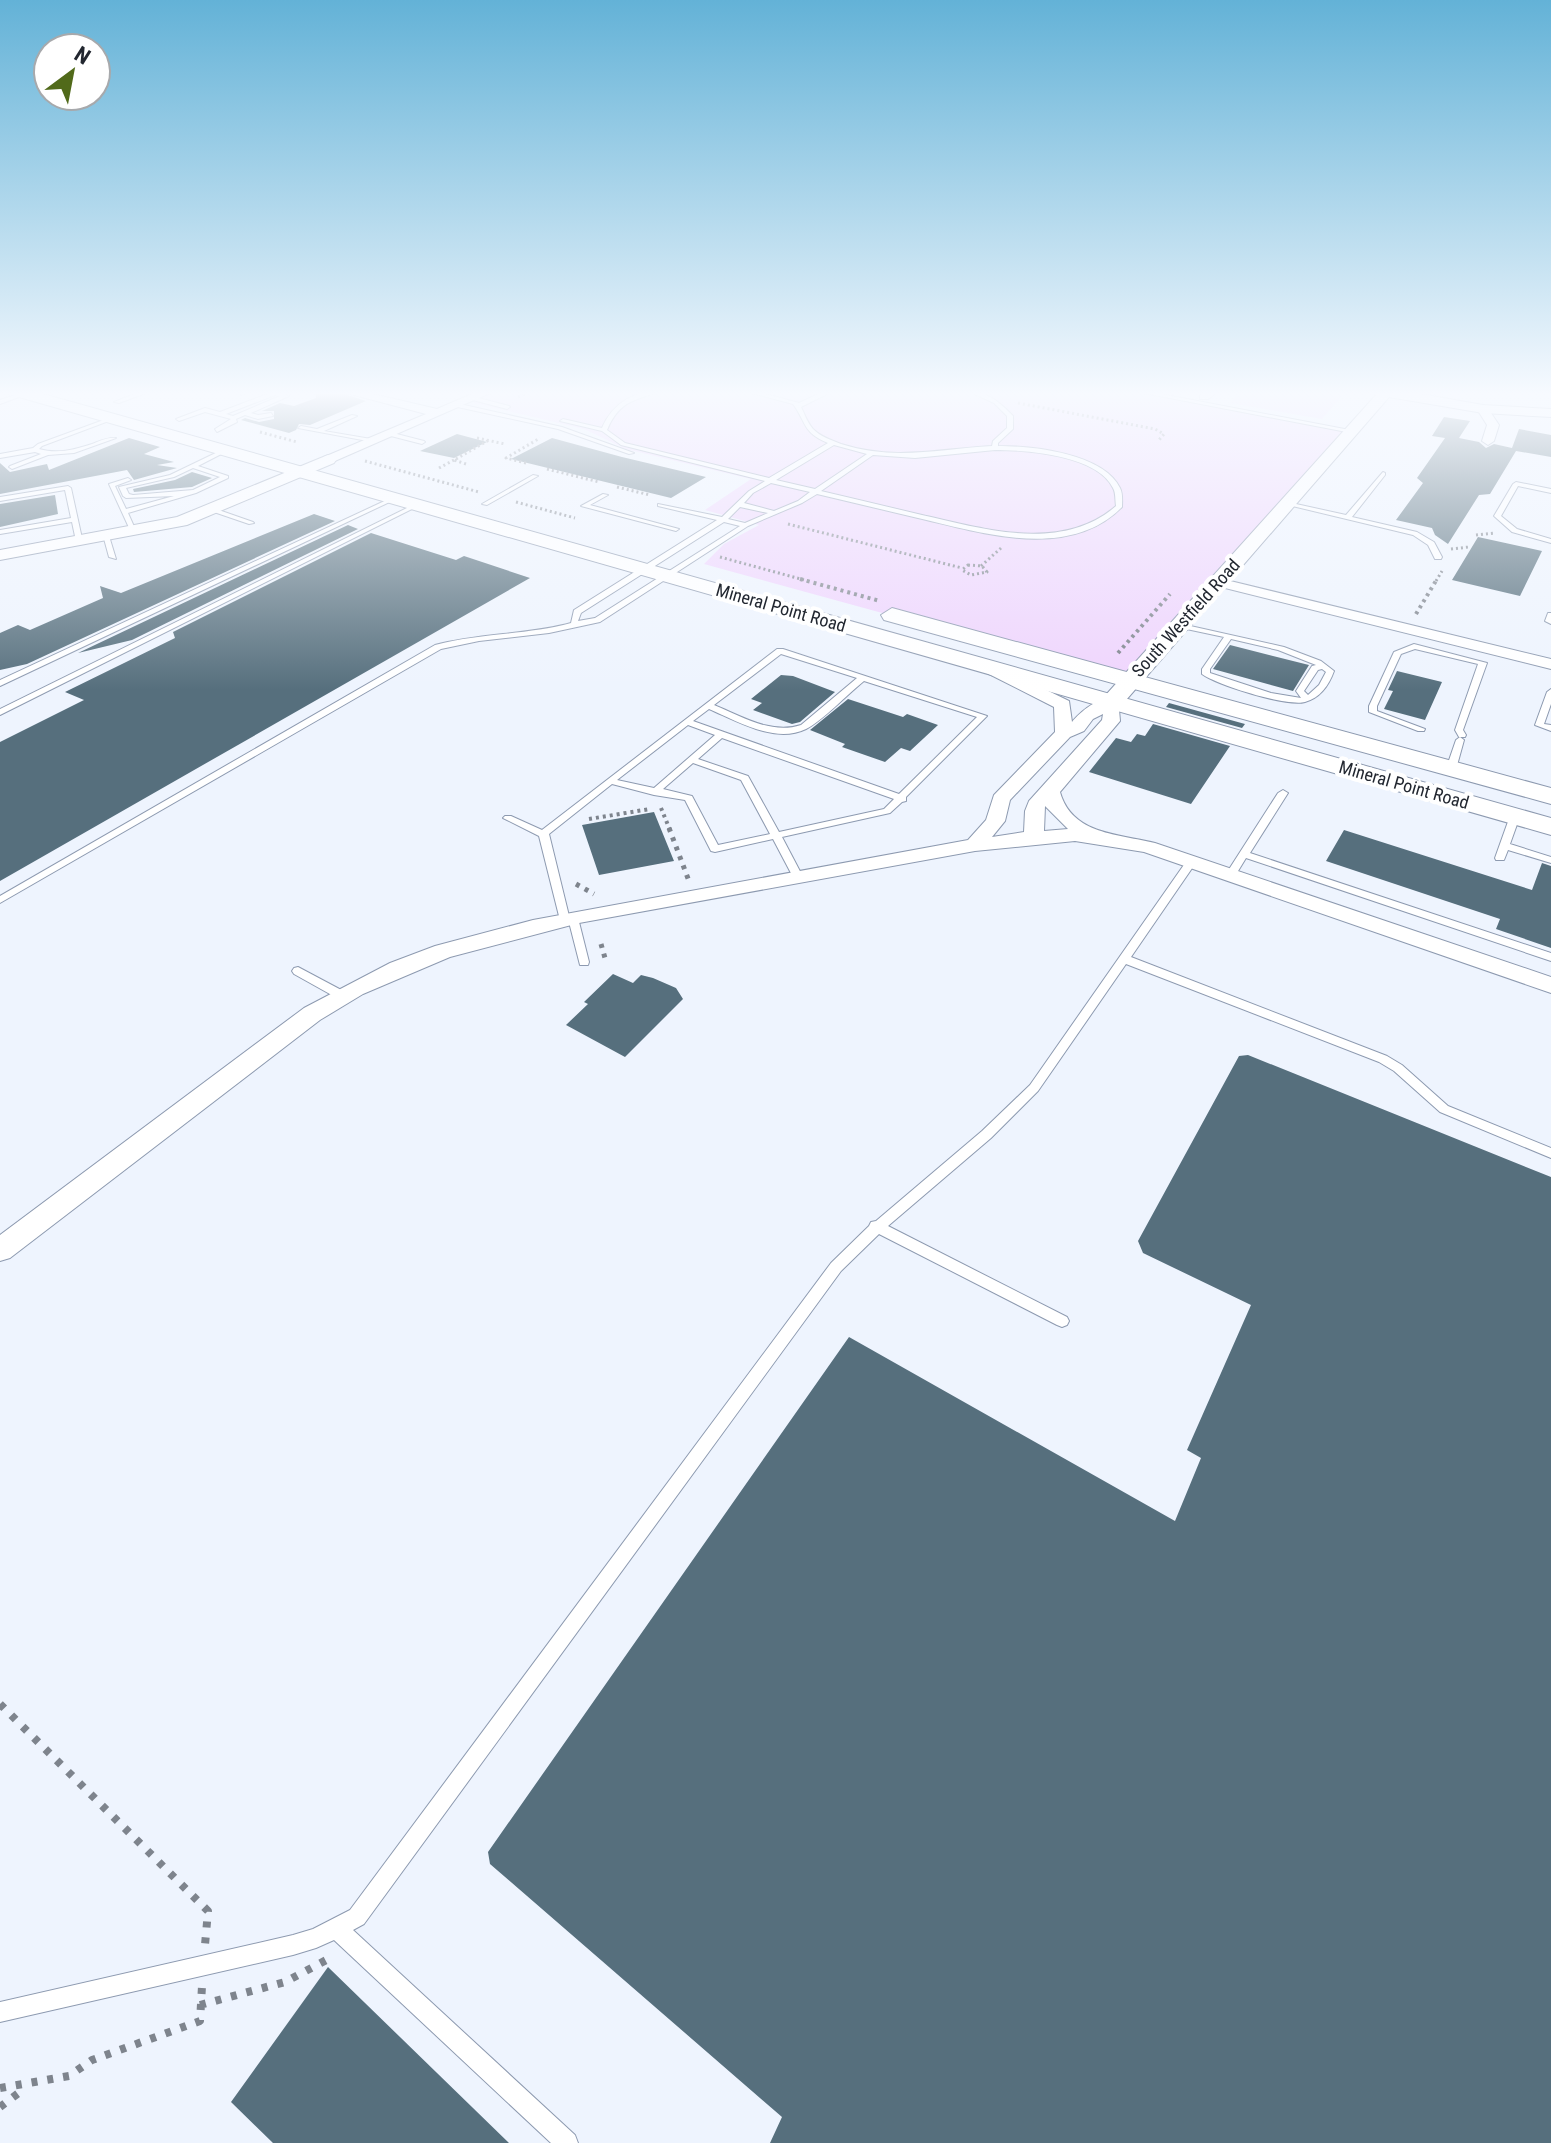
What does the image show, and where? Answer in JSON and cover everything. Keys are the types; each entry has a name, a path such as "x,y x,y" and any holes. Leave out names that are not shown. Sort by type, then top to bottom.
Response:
{"main road":[{"name":"Mineral Point Road","path":"370,490 393,499 660,567 990,667 1551,827"},
{"name":"Mineral Point Road","path":"435,490 631,544 660,567"},
{"name":"Mineral Point Road","path":"660,567 690,560 719,568"},
{"name":"Mineral Point Road","path":"871,610 1551,796"}],"street":[{"path":"0,555 133,531 213,510 249,490"},
{"name":"South Westfield Road","path":"1112,702 1299,490"},
{"path":"1218,582 1551,664"},
{"path":"990,667 1060,702 1065,708 1064,733"},
{"path":"975,845 995,821 1001,799 1012,791 1064,733 1078,727 1087,715 1112,702"},
{"path":"1030,837 1037,799 1050,791 1111,721 1112,702"},
{"path":"1012,791 1014,820 1030,837"},
{"path":"1050,791 1063,819 1101,838"},
{"path":"0,1250 290,1030 341,995 411,961 444,949 569,919 975,845 1030,837 1101,838 1148,847 1551,985"}],"lane":[{"path":"0,499 52,490"},
{"path":"58,490 65,515 73,518"},
{"path":"113,490 133,531"},
{"path":"123,490 126,496 133,497 194,492"},
{"path":"124,512 198,490"},
{"path":"485,504 510,490"},
{"path":"0,900 438,647 455,641 555,630 574,622 597,620 757,490"},
{"path":"809,490 978,530 1032,536 1085,528 1100,522 1119,507 1120,490"},
{"path":"690,560 746,525 779,518 819,490"},
{"path":"1347,518 1370,490"},
{"path":"1512,490 1497,516 1520,533 1551,541"},
{"path":"605,495 584,506 663,530 703,533"},
{"path":"0,683 393,499"},
{"path":"738,504 779,518"},
{"path":"1287,504 1415,533 1431,544 1438,557"},
{"path":"0,712 417,505"},
{"path":"662,505 746,525"},
{"path":"213,510 251,523"},
{"path":"0,532 73,518"},
{"path":"73,518 80,541"},
{"path":"105,536 113,557"},
{"path":"574,622 577,612 660,567"},
{"path":"1551,615 1551,622"},
{"path":"1180,625 1228,637 1305,657 1330,671 1328,677 1317,695 1292,701 1219,681 1206,674 1206,669 1228,637"},
{"path":"1421,729 1373,712 1398,652 1414,646 1483,663 1459,730 1461,738 1451,769"},
{"path":"544,834 610,781 780,651 983,716 903,799 887,811 715,849 689,798 610,781"},
{"path":"1306,698 1300,691 1315,668 1324,666"},
{"path":"708,706 776,730 794,731 804,727 863,677"},
{"path":"1551,692 1539,725 1551,728"},
{"path":"687,722 903,799"},
{"path":"654,792 721,734"},
{"path":"690,759 745,778 798,877"},
{"path":"1231,874 1283,793"},
{"path":"1500,858 1515,816"},
{"path":"508,818 544,834 584,962"},
{"path":"1505,846 1551,860"},
{"path":"1244,854 1551,957"},
{"path":"344,1936 836,1267 876,1226 1014,1110 1034,1088 1192,861"},
{"path":"1125,959 1383,1059 1398,1068 1444,1109 1551,1153"},
{"path":"298,971 341,995"},
{"path":"876,1226 1062,1321"},
{"path":"0,2012 204,1967 316,1938 344,1936 567,2143"}],"path":[{"path":"634,490 670,499 662,505"},
{"path":"779,518 963,567 980,565 1008,539"},
{"path":"1450,549 1469,547"},
{"path":"980,565 987,570 986,573"},
{"path":"963,567 964,573 969,575 995,575"},
{"path":"965,579 969,575"},
{"path":"1118,653 1170,594"},
{"path":"581,820 675,806"},
{"path":"661,807 689,881"},
{"path":"573,873 577,886 582,890 605,895"},
{"path":"675,883 703,878"},
{"path":"0,1704 208,1911 200,2021 92,2060 69,2076 0,2088"},
{"path":"200,2005 286,1981 319,1967 344,1936"},
{"path":"0,2107 20,2092"}],"shaded area":[{"path":"735,490 1300,490 1130,681 704,564 724,544 759,525 705,510"}],"building":[{"path":"0,490 21,490 0,494"},
{"path":"638,490 684,490 671,498"},
{"path":"1418,490 1492,490 1490,494 1479,495 1448,544 1435,535 1432,528 1396,520"},
{"path":"55,495 58,514 0,527 0,504"},
{"path":"314,514 335,521 27,664 0,670 0,633 18,625 30,630 103,598 100,586 121,593"},
{"path":"348,525 358,529 132,640 78,653"},
{"path":"371,533 456,560 464,556 530,578 0,881 0,742 84,700 65,692 175,638 173,632"},
{"path":"1478,537 1542,551 1520,596 1452,580"},
{"path":"1230,645 1309,665 1293,691 1213,669"},
{"path":"1397,671 1442,682 1425,720 1384,709 1393,691 1388,690"},
{"path":"781,675 793,676 835,692 800,722 792,724 753,710 762,703 751,699"},
{"path":"848,699 938,725 910,751 901,748 885,762 842,747 845,744 810,730"},
{"path":"1169,703 1245,724 1242,728 1166,707"},
{"path":"1153,724 1230,746 1191,804 1089,772 1116,738 1131,742 1137,734 1145,736"},
{"path":"654,812 674,861 599,875 582,825"},
{"path":"1344,830 1532,890 1542,863 1551,866 1551,948 1496,929 1500,919 1326,861"},
{"path":"613,974 633,983 641,975 653,978 676,988 683,999 625,1057 566,1025"},
{"path":"1248,1055 1551,1177 1551,2143 770,2143 782,2117 490,1864 488,1852 849,1337 1175,1521 1201,1458 1187,1450 1251,1305 1143,1253 1138,1241 1239,1056"},
{"path":"328,1967 509,2143 273,2143 231,2102"}]}
